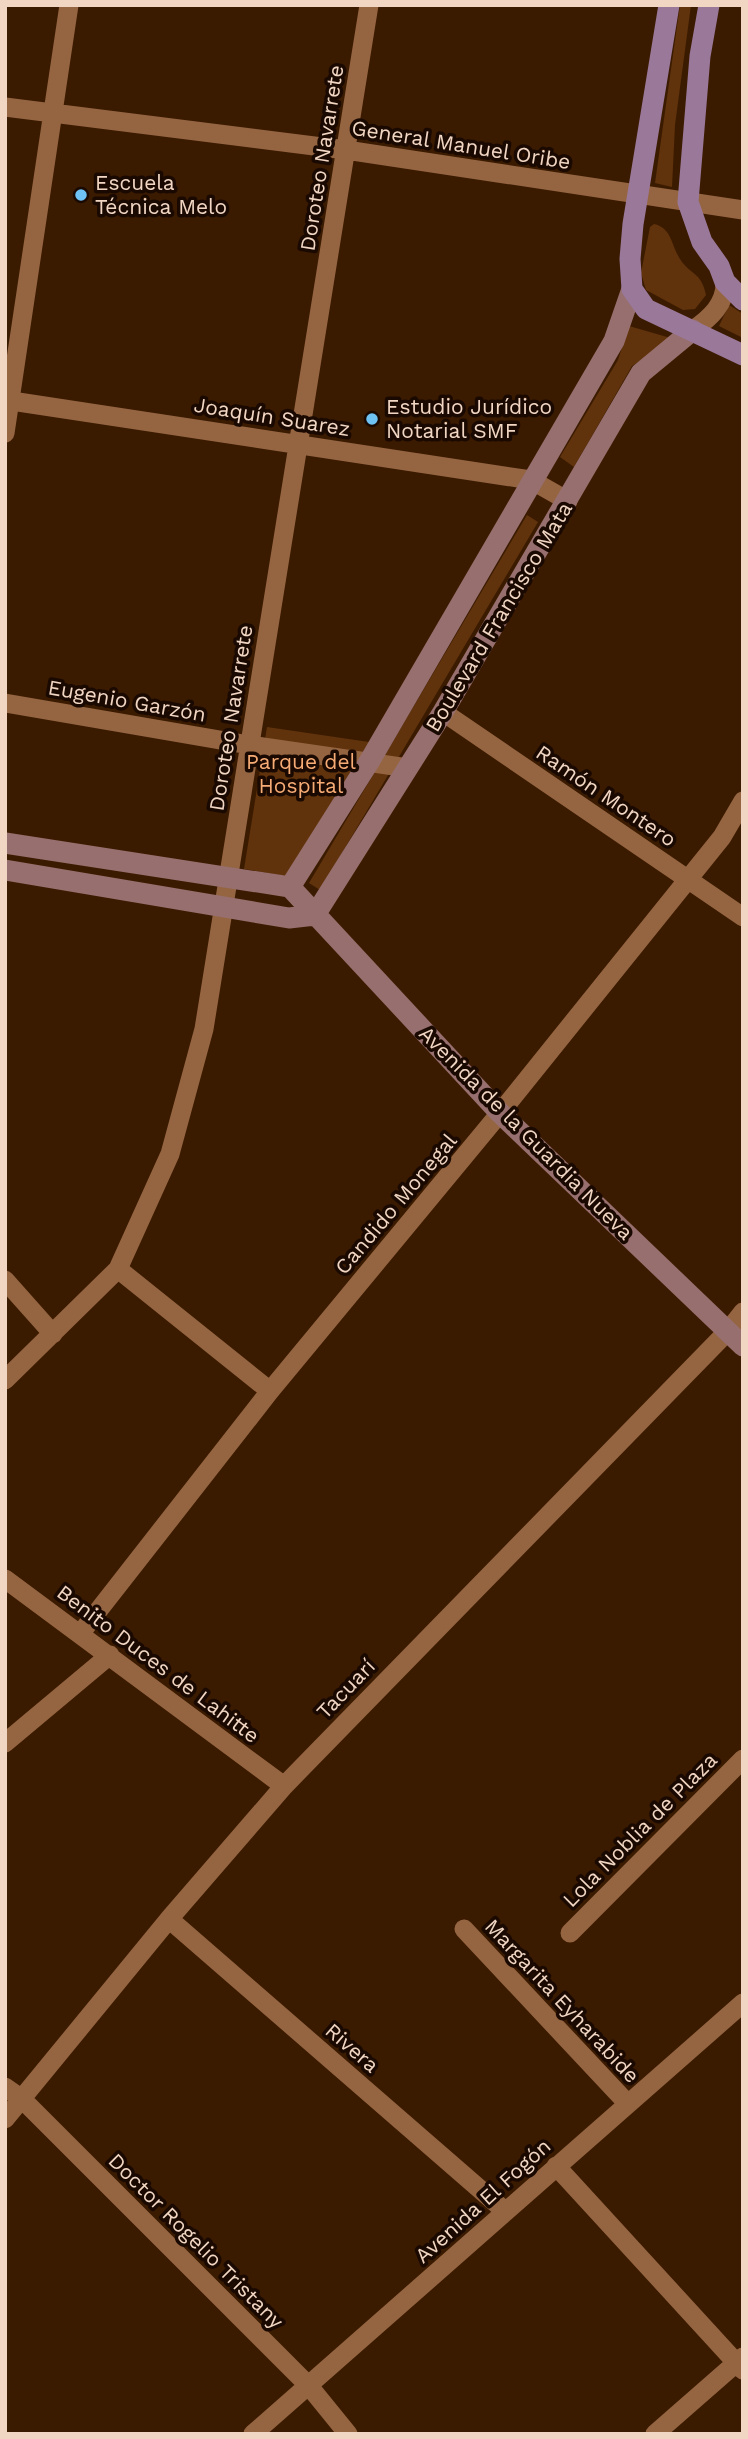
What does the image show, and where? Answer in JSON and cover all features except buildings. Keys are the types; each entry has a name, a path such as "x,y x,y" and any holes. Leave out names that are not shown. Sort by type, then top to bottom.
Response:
{"main road":[{"name":"Boulevard Francisco Mata","path":"632,289 630,259 670,5"},
{"path":"709,5 700,56 688,202 702,242 719,266 725,282 743,300"},
{"path":"632,289 646,309 743,355"}],"street":[{"path":"5,433 69,5"},
{"name":"Doroteo Navarrete","path":"5,1380 118,1269 170,1154 204,1029 369,5"},
{"name":"General Manuel Oribe","path":"5,107 346,150 743,210"},
{"name":"Boulevard Francisco Mata","path":"315,915 443,712 641,373 708,320 718,309 726,290 725,282"},
{"name":"Boulevard Francisco Mata","path":"290,887 369,762 614,341 632,289"},
{"name":"Joaquín Suarez","path":"8,400 531,480 568,500"},
{"name":"Eugenio Garzón","path":"5,704 249,746 408,768"},
{"name":"Ramón Montero","path":"443,712 743,917"},
{"name":"Candido Monegal","path":"80,1634 270,1391 500,1113 722,837 743,801"},
{"path":"5,843 290,887"},
{"path":"5,870 289,918 315,915"},
{"name":"Avenida de la Guardia Nueva","path":"290,887 500,1113 743,1346"},
{"path":"118,1269 270,1391"},
{"path":"5,1280 53,1334"},
{"name":"Tacuarí","path":"5,2119 169,1919 284,1786 728,1331 743,1312"},
{"name":"Benito Duces de Lahitte","path":"5,1579 284,1786"},
{"path":"5,1743 110,1655"},
{"name":"Lola Noblia de Plaza","path":"570,1933 743,1759"},
{"name":"Rivera","path":"169,1919 505,2211"},
{"name":"Margarita Eyharabide","path":"464,1928 628,2104"},
{"name":"Avenida El Fogón","path":"253,2434 743,2003"},
{"name":"Doctor Rogelio Tristany","path":"5,2087 22,2099 309,2386 348,2434"},
{"path":"556,2166 741,2363 655,2434"}],"green space":[{"path":"680,5 691,5 675,125 672,187 655,183"},
{"path":"654,224 668,233 680,259 704,287 706,295 695,309 683,310 646,290 641,273 650,227"},
{"path":"729,305 743,314 743,338 719,326"},
{"path":"629,326 674,339 632,366 574,467 560,457 618,360"},
{"path":"527,515 538,522 320,890 309,883"},
{"name":"Parque del Hospital","path":"267,727 369,742 286,876 244,869"}],"place":[{"name":"Escuela Técnica Melo","path":"81,195"},
{"name":"Estudio Jurídico Notarial SMF","path":"372,419"}]}
